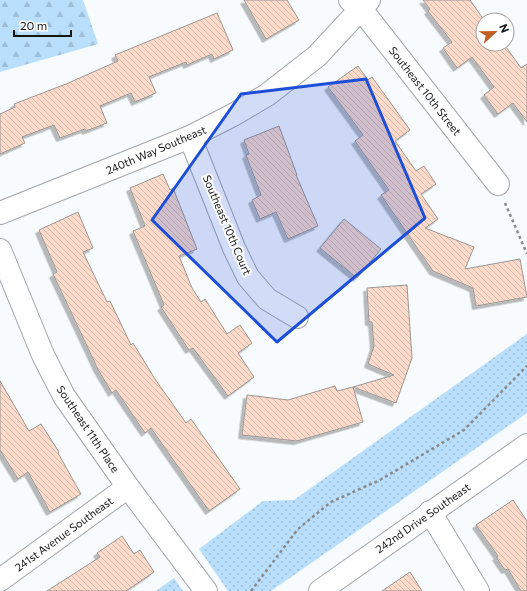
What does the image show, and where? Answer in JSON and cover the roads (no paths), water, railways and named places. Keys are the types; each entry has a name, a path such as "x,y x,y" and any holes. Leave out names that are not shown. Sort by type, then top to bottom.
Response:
{"street":[{"name":"240th Way Southeast","path":"0,213 190,137 260,99 317,56 360,3"},
{"name":"Southeast 10th Street","path":"360,3 498,184"},
{"name":"Southeast 10th Court","path":"190,137 234,248 248,277 267,299 297,317"},
{"name":"Southeast 11th Place","path":"0,250 43,355 64,396 128,487 206,591"},
{"name":"242nd Drive Southeast","path":"320,591 527,445"},
{"name":"241st Avenue Southeast","path":"0,580 128,487"},
{"path":"430,512 478,591"}]}
